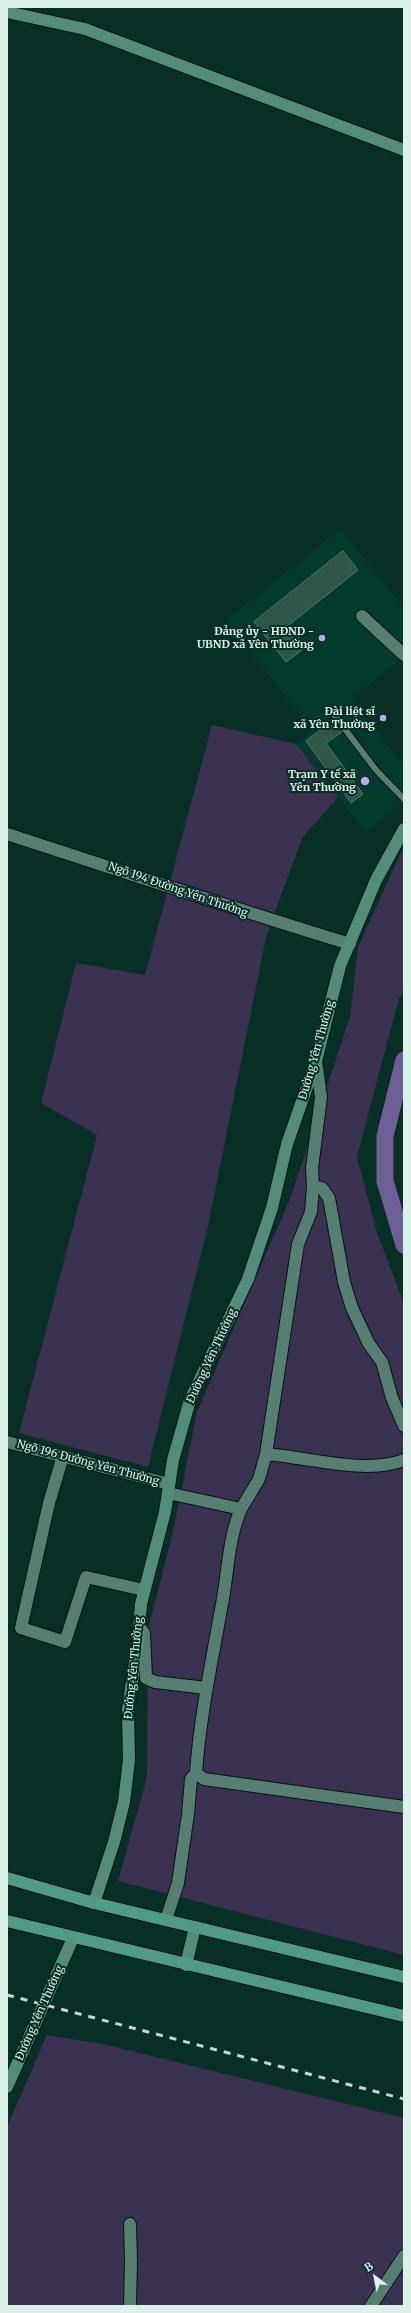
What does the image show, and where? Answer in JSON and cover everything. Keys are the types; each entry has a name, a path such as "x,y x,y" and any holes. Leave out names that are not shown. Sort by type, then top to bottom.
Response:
{"main road":[{"path":"7,12 85,29 404,150"},
{"name":"Đường Yên Thường","path":"94,1902 114,1842 124,1802 129,1760 128,1709 141,1604 169,1489 173,1460 190,1400 248,1279 272,1208 287,1144 316,1061 340,966 376,880 404,829"},
{"path":"7,1878 166,1920 404,1977"},
{"path":"7,1921 404,2016"},
{"path":"186,1965 195,1927"},
{"name":"Đường Yên Thường","path":"7,2087 73,1938"}],"street":[{"path":"362,616 404,655"},
{"name":"Ngõ 194 Đường Yên Thường","path":"7,834 162,883 238,910 350,944"},
{"path":"166,1920 178,1883 188,1814 191,1779 196,1773 206,1688 222,1604 234,1525 241,1509 259,1479 266,1454 280,1372 289,1290 298,1244 311,1212 313,1186 312,1168 321,1096 316,1061"},
{"path":"313,1186 322,1188 329,1198 344,1282 352,1308 370,1344 382,1362 392,1398 404,1426"},
{"name":"Ngõ 196 Đường Yên Thường","path":"7,1442 63,1456 169,1489 241,1509"},
{"path":"266,1454 324,1462 378,1465 392,1465 404,1460"},
{"path":"63,1456 49,1504 21,1628 65,1642 86,1578 144,1590"},
{"path":"139,1626 144,1633 146,1678 155,1682 206,1688"},
{"path":"196,1773 204,1779 404,1807"},
{"path":"130,2224 132,2260 130,2306"},
{"path":"371,2306 404,2256"}],"lane":[{"path":"335,716 376,770 404,800"}],"shaded area":[{"name":"Đảng ủy - HĐND - UBND xã Yên Thường","path":"340,529 404,608 404,656 351,699 404,765 404,802 366,832 296,744 313,730 225,621"},
{"path":"212,725 296,744 338,797 302,838 266,937 208,1226 148,1467 19,1433 97,1135 41,1103 76,963 145,975"},
{"path":"404,846 404,990 399,998 357,1157 377,1233 404,1303 404,1955 118,1881 147,1777 148,1629 172,1536 197,1412 290,1199 350,1017 358,947"},
{"path":"47,2035 103,2044 404,2118 404,2306 7,2306 7,2127"}],"building":[{"path":"343,551 358,570 289,625 306,647 286,662 254,622"},
{"path":"333,721 342,732 326,743 363,794 351,803 306,741"}],"waterway":[{"path":"404,1060 385,1136 385,1181 404,1245"}],"railway":[{"path":"7,1995 404,2099"}],"place":[{"name":"Đảng ủy - HĐND - UBND xã Yên Thường","path":"322,638"},
{"name":"Đài liệt sĩ xã Yên Thường","path":"383,718"},
{"name":"Trạm Y tế xã Yên Thường","path":"365,781"}]}
